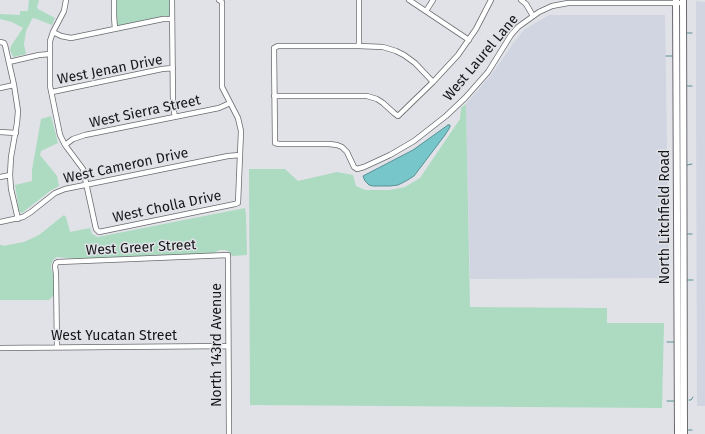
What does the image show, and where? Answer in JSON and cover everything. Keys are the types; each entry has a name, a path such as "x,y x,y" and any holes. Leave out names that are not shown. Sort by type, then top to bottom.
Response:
{"main road":[{"name":"North Litchfield Road","path":"679,2 680,297 684,434"},
{"name":"North Litchfield Road","path":"678,434 677,349 680,297"},
{"path":"677,349 680,355 680,389 684,395"}],"street":[{"path":"66,0 64,11 50,41 50,80 60,135 65,145 81,165 87,185"},
{"path":"114,0 115,29"},
{"path":"172,0 173,106 175,117"},
{"path":"359,0 359,46"},
{"path":"409,0 469,40"},
{"path":"426,11 433,0"},
{"path":"433,82 415,63 404,55 383,47 278,46 274,48 274,96 367,96 377,99 398,116 433,82 449,65 469,40 491,0"},
{"path":"521,0 526,4 533,16"},
{"path":"220,1 222,87 238,118 241,136 240,155"},
{"name":"West Laurel Lane","path":"274,96 275,143 337,145 344,149 349,155 354,167 358,169 402,148 427,132 446,116 465,98 488,72 511,35 518,27 539,12 552,6 568,3 679,2"},
{"path":"53,32 71,38 164,19 172,19"},
{"path":"2,42 9,62 18,111 16,133 11,157 10,175 11,189 18,219"},
{"path":"9,62 50,54"},
{"name":"West Jenan Drive","path":"52,92 173,68"},
{"path":"0,88 14,85"},
{"name":"West Sierra Street","path":"65,145 78,137 219,108 230,103"},
{"path":"0,132 16,133"},
{"name":"West Cameron Drive","path":"0,222 23,217 55,193 65,189 228,156 240,155"},
{"name":"West Cholla Drive","path":"87,185 96,229 99,232 238,203 240,155"},
{"path":"0,177 10,175"},
{"name":"West Greer Street","path":"57,347 56,263 61,261 68,262 228,255"},
{"name":"North 143rd Avenue","path":"228,255 229,434"},
{"name":"West Yucatan Street","path":"0,348 228,346"}],"shaded area":[{"path":"696,1 705,2 705,406 697,406"},
{"path":"549,15 665,15 669,278 470,279 466,104 494,71 525,29"}],"green space":[{"path":"29,0 39,0 37,7 38,9 55,18 52,25 34,18 32,19 26,31 24,44 26,54 14,57 10,50 11,46 23,28 12,22 0,19 0,14 20,15 20,11 28,11"},
{"path":"116,0 171,0 171,15 168,17 119,27 116,25"},
{"path":"466,104 470,307 607,308 607,323 664,323 662,408 250,405 249,169 285,169 298,181 337,172 353,175 356,186 365,190 390,190 405,187 420,178 460,119 461,108"},
{"path":"51,116 58,143 41,151 40,155 57,176 59,186 50,191 22,213 19,211 15,185 32,181 32,170 41,119"},
{"path":"245,208 247,255 232,256 230,252 219,250 214,253 79,259 57,257 53,260 51,265 54,277 54,295 49,300 0,300 0,245 3,246 24,242 39,235 64,215 66,217 70,232 90,228 92,234 98,237"}],"water":[{"path":"450,125 450,127 445,135 414,176 398,185 390,186 373,186 369,185 365,181 363,176 413,150"}],"waterway":[{"path":"686,33 692,33"},
{"path":"666,56 673,56"},
{"path":"686,86 692,86"},
{"path":"687,165 692,164"},
{"path":"687,234 692,234"},
{"path":"687,280 693,280"},
{"path":"667,342 674,342"},
{"path":"689,400 693,397"},
{"path":"667,401 675,401"},
{"path":"687,430 692,430"}]}
